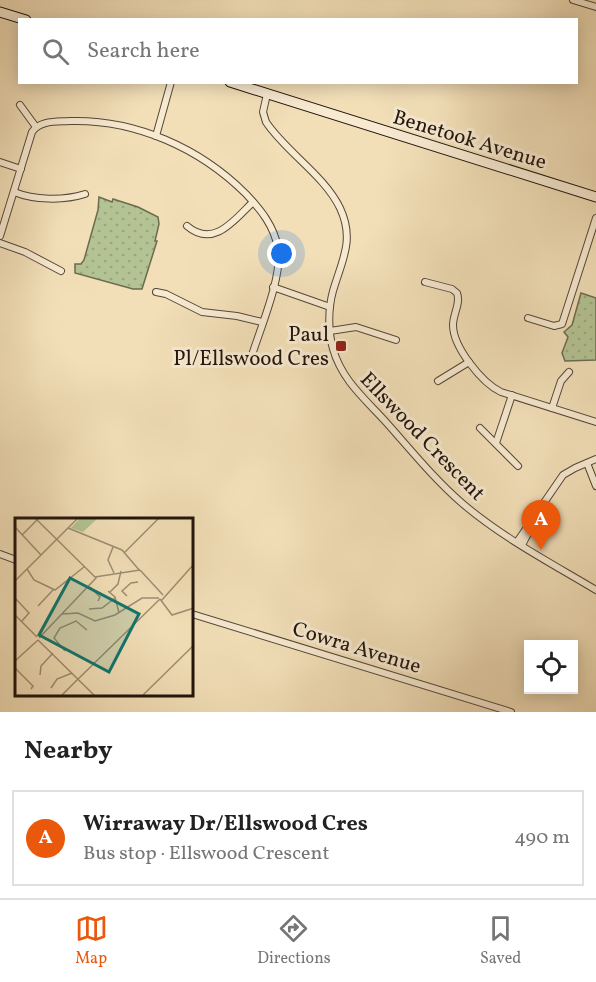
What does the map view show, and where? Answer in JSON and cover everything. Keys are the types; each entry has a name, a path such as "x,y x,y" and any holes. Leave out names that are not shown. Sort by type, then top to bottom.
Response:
{"main road":[{"path":"0,11 20,18"},
{"name":"Benetook Avenue","path":"236,84 596,197"}],"street":[{"path":"573,0 596,7"},
{"path":"156,136 172,85"},
{"name":"Ellswood Crescent","path":"267,94 263,112 266,122 330,192 343,216 347,234 346,254 331,304 330,331 336,359 352,387 450,492 480,518 596,590"},
{"path":"20,105 36,127"},
{"path":"0,236 32,132 36,127 53,122 92,122 127,127 156,136 188,150 232,181 253,202 271,225 278,247 278,266 273,287 251,358"},
{"path":"0,162 21,169"},
{"path":"14,192 28,197 43,198 85,194"},
{"path":"187,226 200,233 215,233 228,226 253,202"},
{"path":"528,318 554,326 562,324 596,218"},
{"path":"0,243 25,252 61,271"},
{"path":"425,282 452,290 458,295 453,331 470,362 488,385 512,396 596,422"},
{"path":"273,287 331,304"},
{"path":"156,292 202,312 237,316 262,322"},
{"path":"330,331 356,327 396,340"},
{"path":"438,381 470,362"},
{"path":"552,408 561,381 569,372"},
{"path":"496,443 512,396"},
{"path":"480,428 518,466"},
{"path":"519,544 563,476 596,459"},
{"path":"586,463 596,486"},
{"path":"0,554 15,560"},
{"name":"Cowra Avenue","path":"194,615 511,712"}],"green space":[{"path":"99,197 138,207 158,217 159,224 155,241 157,241 142,289 133,289 75,273 75,264 81,264 84,260 98,210"},
{"path":"581,293 596,298 596,360 565,361 562,353 568,337 564,332 572,325"}],"place":[{"name":"Paul Pl/Ellswood Cres","path":"341,346"},
{"name":"Wirraway Dr/Ellswood Cres","path":"541,550"}]}
